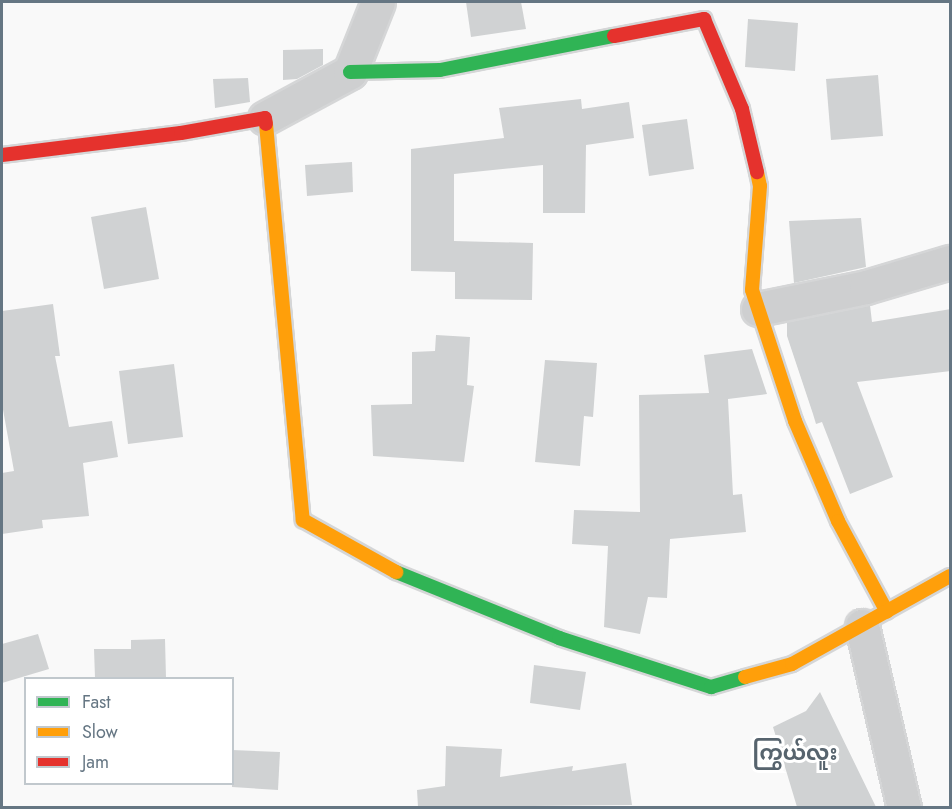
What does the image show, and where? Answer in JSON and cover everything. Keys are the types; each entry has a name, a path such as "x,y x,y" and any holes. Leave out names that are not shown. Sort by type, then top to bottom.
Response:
{"street":[{"path":"350,72 378,2"},
{"path":"2,155 181,133 265,118 350,72 440,70 704,19 742,109 760,186 752,290 795,421 838,521 874,619 904,807"},
{"path":"265,118 303,520 390,570 559,638 711,687 792,664 951,576"},
{"path":"758,309 866,287 951,262"}],"building":[{"path":"466,2 521,2 526,29 471,37"},
{"path":"748,19 798,23 795,71 745,67"},
{"path":"323,49 323,65 297,79 283,80 283,50"},
{"path":"878,75 883,136 831,140 826,79"},
{"path":"248,78 250,102 215,108 213,79"},
{"path":"581,99 582,109 629,102 634,138 586,145 585,213 543,213 543,165 454,174 454,241 533,243 532,300 455,299 455,272 411,271 411,149 504,138 499,108"},
{"path":"687,119 694,169 649,176 642,125"},
{"path":"352,162 353,192 307,196 305,165"},
{"path":"146,207 159,279 104,289 91,217"},
{"path":"861,218 866,267 794,283 789,221"},
{"path":"53,304 60,356 55,356 69,427 112,421 118,457 83,463 89,516 42,520 43,528 2,534 2,473 14,471 2,404 2,311"},
{"path":"870,305 872,322 951,309 951,371 857,382 893,477 850,494 822,422 816,424 787,336 787,322"},
{"path":"436,335 470,337 467,385 474,386 464,462 373,456 371,405 412,404 412,352 435,351"},
{"path":"752,349 767,394 728,399 733,495 742,494 746,532 670,539 667,598 648,597 640,634 604,627 608,546 572,544 574,510 640,512 639,395 709,393 704,355"},
{"path":"545,360 597,363 593,417 584,416 580,466 535,462"},
{"path":"174,364 183,437 128,444 119,371"},
{"path":"38,634 49,669 2,683 2,644"},
{"path":"165,639 166,677 95,677 94,649 131,649 131,640"},
{"path":"534,665 586,672 580,710 530,703"},
{"path":"820,692 876,807 797,807 773,727 806,711"},
{"path":"446,746 502,749 500,777 573,766 572,771 626,763 632,805 418,807 417,790 445,786"},
{"path":"234,750 280,752 278,790 232,787 234,785"}],"traffic: fast":[{"path":"350,72 440,70 614,36"},
{"path":"396,572 559,638 711,687 745,677"}],"traffic: slow":[{"path":"266,124 303,520 396,572"},
{"path":"757,172 760,186 752,290 795,421 838,521 887,612"},
{"path":"745,677 792,664 950,576"}],"traffic: jam":[{"path":"614,36 704,19 742,109 757,172"},
{"path":"2,155 181,133 265,118 266,124"}],"district":[{"name":"ကြွယ်လူး","path":"795,753"}]}
